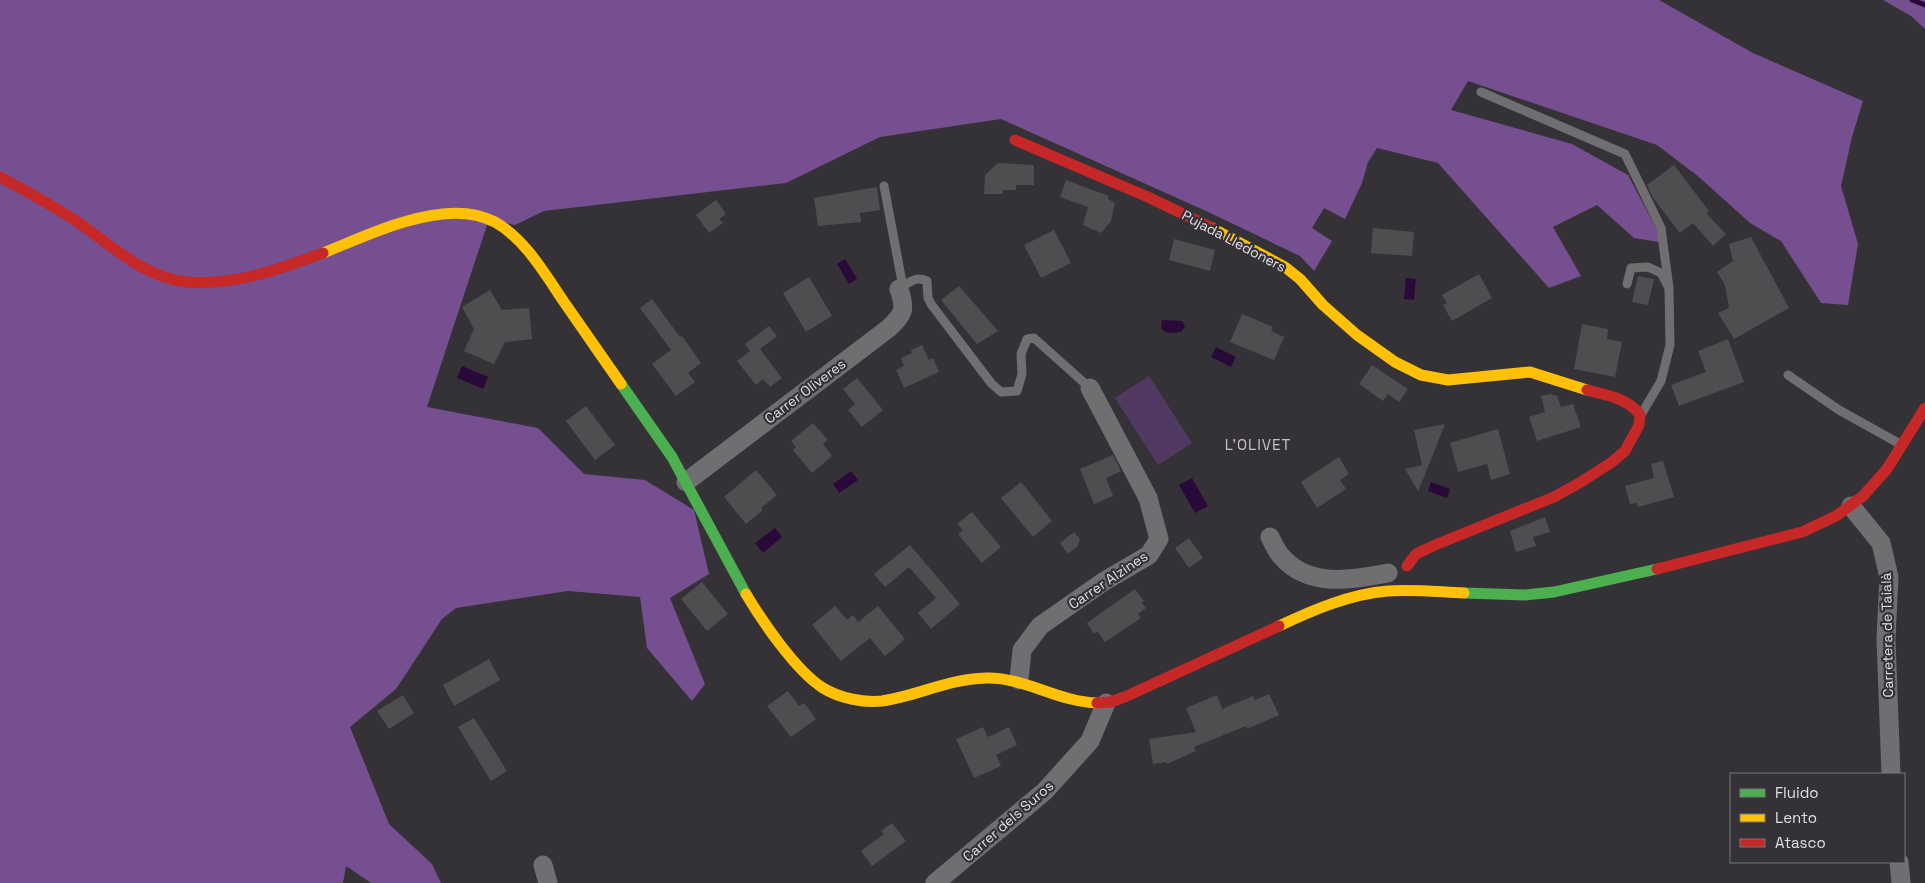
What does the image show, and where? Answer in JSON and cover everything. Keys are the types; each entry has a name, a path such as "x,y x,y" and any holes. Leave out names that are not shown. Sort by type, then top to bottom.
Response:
{"street":[{"name":"Pujada Lledoners","path":"1015,140 1200,222 1276,262 1292,272 1342,324 1367,343 1422,375 1464,379 1517,371 1530,372 1624,401 1634,406 1640,415"},
{"path":"0,177 47,203 134,263 150,272 184,282 218,282 267,272 398,225 435,215 457,213 488,219 510,233 522,244 672,457 753,606 788,654 823,688 840,696 869,702 881,701 978,678 1000,678 1019,680 1089,703 1106,703 1120,700 1139,692 1324,605 1388,582 1396,566 1406,566 1412,569 1421,578 1423,591"},
{"name":"Carrer Oliveres","path":"686,482 889,328 903,311 904,304 899,289"},
{"name":"Carrer Alzines","path":"1019,680 1022,650 1040,626 1103,582 1149,555 1160,539 1148,498 1090,388"},
{"path":"1270,537 1281,557 1294,568 1310,576 1332,581 1388,582 1423,591 1525,595 1571,589 1787,537 1824,522 1851,506 1874,485 1887,469 1925,408"},
{"path":"1406,566 1416,554 1554,497 1612,462 1624,451 1638,425 1640,415"},
{"name":"Carretera de Taialà","path":"1851,506 1880,543 1889,577 1886,639 1891,773"},
{"name":"Carrer dels Suros","path":"935,883 1046,791 1090,740 1106,703"},
{"path":"1899,863 1901,883"}],"lane":[{"path":"1481,92 1625,154 1661,228 1669,288 1670,345 1661,382 1640,415"},
{"path":"884,186 902,282 899,289"},
{"path":"1627,284 1631,268 1648,267 1661,273 1669,288"},
{"path":"899,289 915,279 921,278 927,281 928,298 931,304 991,383 1000,392 1017,391 1022,374 1021,354 1027,339 1034,338 1090,388"},
{"path":"1788,375 1839,410 1902,445"}],"shaded area":[{"path":"0,0 1659,0 1753,53 1863,101 1852,137 1841,186 1858,244 1848,305 1821,303 1781,241 1750,223 1699,177 1657,145 1468,81 1451,110 1572,144 1628,175 1664,243 1634,238 1597,205 1553,227 1581,276 1549,288 1438,163 1377,148 1368,162 1362,183 1345,219 1324,208 1312,228 1332,241 1314,271 1300,256 1206,211 1001,119 880,137 786,183 544,211 515,225 489,219 427,407 538,428 584,474 645,480 694,510 709,574 670,598 705,684 692,701 647,648 640,597 568,591 456,608 442,619 396,689 350,727 389,824 432,864 441,883 371,883 346,866 343,883 0,883"},
{"path":"1883,0 1925,0 1925,29 1911,16"},
{"path":"845,259 857,279 849,284 837,264"},
{"path":"1406,278 1416,279 1414,300 1404,299"},
{"path":"1162,320 1182,321 1185,327 1181,332 1168,333 1161,328"},
{"path":"1216,347 1236,357 1231,367 1211,357"},
{"path":"462,366 488,377 483,389 457,378"},
{"path":"1149,376 1192,443 1158,465 1115,398"},
{"path":"851,471 858,480 839,493 833,484"},
{"path":"1192,478 1208,506 1195,513 1179,485"},
{"path":"1431,482 1450,489 1447,498 1428,491"},
{"path":"775,528 782,537 763,553 755,543"}],"building":[{"path":"998,163 1034,165 1034,185 1016,185 1016,190 1003,190 1003,194 984,194 985,175"},
{"path":"1674,165 1709,211 1706,213 1726,234 1713,246 1693,223 1680,233 1653,198 1647,185"},
{"path":"1066,180 1109,196 1108,199 1115,203 1111,221 1101,233 1083,225 1088,207 1060,197"},
{"path":"877,187 880,210 860,213 861,222 818,226 814,198"},
{"path":"716,200 726,214 719,219 723,223 709,233 696,215"},
{"path":"1373,228 1414,232 1412,256 1371,253"},
{"path":"1054,230 1071,263 1041,278 1024,245"},
{"path":"1751,237 1789,308 1734,339 1718,313 1729,308 1725,285 1717,272 1733,261 1729,244"},
{"path":"1174,239 1215,250 1210,271 1169,260"},
{"path":"1479,274 1492,298 1452,321 1443,305 1447,303 1442,295"},
{"path":"1638,276 1654,279 1648,305 1632,302"},
{"path":"809,277 832,316 806,332 783,293"},
{"path":"959,286 998,331 977,344 941,300"},
{"path":"490,290 502,310 529,308 532,339 505,342 494,364 464,351 474,329 462,307"},
{"path":"652,299 701,363 688,373 695,382 676,396 652,364 671,350 640,308"},
{"path":"1242,314 1273,327 1271,331 1284,337 1274,360 1230,342"},
{"path":"1582,324 1608,329 1607,339 1622,342 1615,377 1574,369"},
{"path":"769,326 777,336 760,349 782,378 770,387 763,379 756,385 737,361 750,351 745,344"},
{"path":"1728,339 1744,382 1679,406 1671,385 1706,372 1698,351"},
{"path":"922,345 929,360 933,358 939,372 904,388 896,370 904,366 901,358 912,353 911,350"},
{"path":"1372,365 1408,389 1399,402 1388,394 1383,401 1359,384"},
{"path":"857,378 883,410 862,427 848,410 855,404 843,389"},
{"path":"1550,394 1557,396 1561,407 1573,404 1581,427 1537,441 1529,417 1545,412 1541,396"},
{"path":"586,406 615,445 595,460 566,421"},
{"path":"813,423 828,440 823,444 832,456 812,473 793,450 796,447 791,441"},
{"path":"1445,424 1418,491 1405,469 1422,465 1414,430"},
{"path":"1498,429 1510,474 1491,480 1487,464 1458,472 1450,443"},
{"path":"1113,455 1121,471 1106,478 1113,496 1094,504 1080,469"},
{"path":"1339,457 1349,474 1340,480 1346,489 1317,508 1301,482"},
{"path":"1663,461 1674,497 1638,507 1637,503 1630,504 1625,486 1654,478 1651,464"},
{"path":"756,470 777,495 746,524 724,497"},
{"path":"1021,482 1052,521 1033,537 1001,498"},
{"path":"972,512 1001,547 982,563 958,534 963,530 957,524"},
{"path":"1545,517 1550,532 1533,537 1536,546 1516,552 1510,531"},
{"path":"1074,532 1080,539 1078,546 1068,554 1060,543"},
{"path":"1189,538 1203,558 1189,568 1175,548"},
{"path":"910,545 960,604 931,629 918,613 936,598 909,567 885,587 874,574"},
{"path":"702,582 728,614 707,631 681,599"},
{"path":"1135,589 1144,601 1142,603 1146,608 1138,614 1141,618 1105,642 1097,631 1094,634 1087,623"},
{"path":"835,606 847,620 853,615 858,622 878,606 905,639 885,656 870,638 841,661 812,625"},
{"path":"489,659 500,680 454,706 443,685"},
{"path":"788,691 799,706 804,703 816,719 791,737 767,706"},
{"path":"1269,694 1279,715 1247,729 1246,726 1194,747 1196,751 1167,764 1166,762 1153,764 1149,739 1196,732 1186,708 1217,695 1222,709 1253,696 1255,700"},
{"path":"403,695 414,713 389,729 377,711"},
{"path":"474,718 507,771 491,781 458,727"},
{"path":"983,727 988,737 1009,727 1017,745 996,755 1001,766 974,778 956,739"},
{"path":"892,823 906,841 872,866 861,851 884,834 881,831"}],"waterway":[{"path":"1912,0 1925,5"}],"traffic: fast":[{"path":"621,384 672,457 746,594"},
{"path":"1464,593 1525,595 1554,592 1657,569"}],"traffic: slow":[{"path":"323,253 382,229 428,216 449,213 476,215 489,219 506,229 534,258 621,384"},
{"path":"1210,227 1285,267 1300,279 1323,305 1357,335 1395,362 1421,375 1448,380 1530,372 1587,390"},
{"path":"1279,626 1305,614 1360,595 1407,590 1464,593"},
{"path":"746,594 770,631 802,670 829,692 844,697 867,701 882,701 959,681 986,678 1014,681 1069,699 1097,703"}],"traffic: jam":[{"path":"1015,140 1150,198 1210,227"},
{"path":"0,177 72,218 131,261 158,275 172,279 205,283 239,279 290,265 323,253"},
{"path":"1407,566 1416,554 1435,545 1554,497 1612,462 1625,451 1639,425 1640,415 1623,401 1587,390"},
{"path":"1657,569 1802,532 1836,516 1863,496 1887,469 1925,408"},
{"path":"1097,703 1111,702 1127,696 1279,626"}],"district":[{"name":"L'OLIVET","path":"1258,444"}]}
